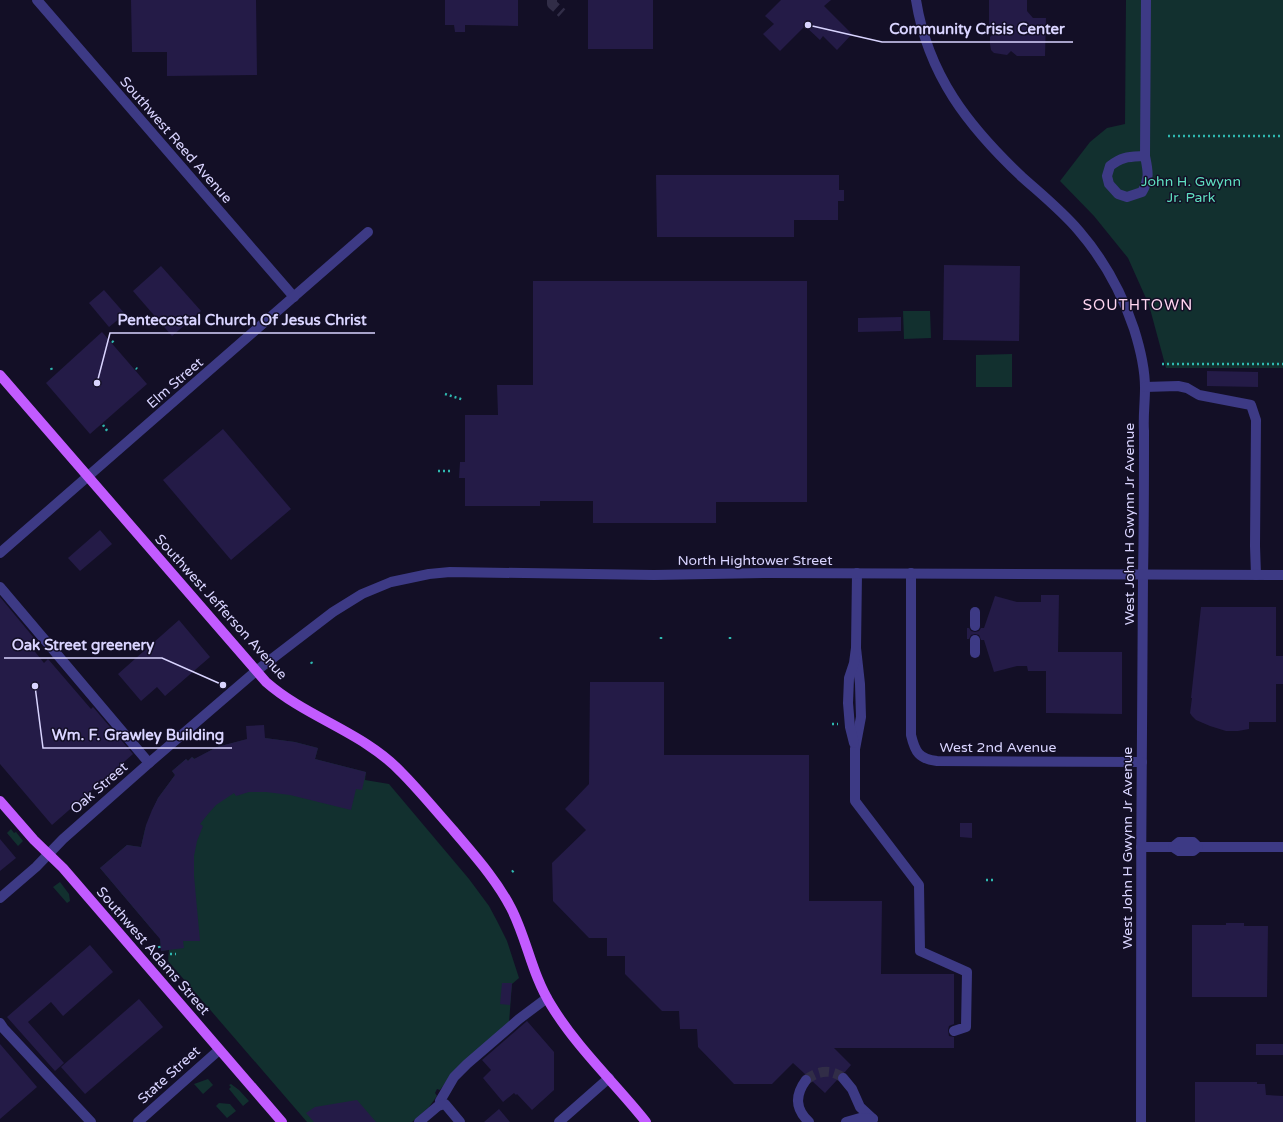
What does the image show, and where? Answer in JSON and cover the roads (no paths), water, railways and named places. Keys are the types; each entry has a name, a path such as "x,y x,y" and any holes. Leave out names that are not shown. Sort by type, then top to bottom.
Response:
{"main road":[{"name":"Southwest Jefferson Avenue","path":"0,375 271,687 318,718 355,737 377,751 400,770 422,794 475,856 502,894 518,922 536,974 547,998 571,1034 646,1122"},
{"name":"Southwest Adams Street","path":"0,801 48,855 63,868 282,1122"}],"street":[{"name":"Southwest Reed Avenue","path":"37,0 294,297"},
{"name":"West John H Gwynn Jr Avenue","path":"916,0 922,27 937,68 947,88 963,113 996,151 1073,224 1088,242 1109,272 1124,301 1136,333 1141,357 1145,387 1143,409 1141,1122"},
{"path":"1145,156 1126,157 1110,166 1107,176 1109,184 1118,194 1127,197 1142,192 1147,184 1148,175 1145,156 1146,0"},
{"name":"Elm Street","path":"0,553 368,232"},
{"path":"1145,387 1178,386 1187,388 1199,395 1251,405 1256,420 1256,575"},
{"name":"North Hightower Street","path":"256,671 318,623 356,597 391,582 429,574 450,572 654,575 857,573 1283,575"},
{"path":"857,573 856,648 854,663 849,678 848,703 850,727 854,738 855,749 855,801 919,885 920,951 967,972 966,1027 954,1031"},
{"name":"West 2nd Avenue","path":"911,574 911,735 914,748 920,756 937,761 1142,762"},
{"path":"0,587 149,763"},
{"path":"975,612 975,626"},
{"path":"975,640 975,653"},
{"name":"Oak Street","path":"0,898 48,855 63,839 256,671"},
{"path":"1141,847 1173,847 1179,842 1193,842 1198,847 1283,847"},
{"path":"419,1122 441,1104 440,1101 454,1077 519,1019 547,998"},
{"path":"0,1023 91,1122"},
{"name":"State Street","path":"138,1122 219,1050"},
{"path":"559,1122 609,1078"},
{"path":"843,1078 852,1089 860,1107 873,1119 860,1118 846,1122"},
{"path":"806,1080 800,1088 798,1106 808,1122"},
{"path":"441,1104 444,1104 460,1122"}],"tunnel":[{"path":"552,0 552,4 562,13"},
{"path":"806,1080 815,1074 824,1072 834,1073 843,1078"}],"place":[{"name":"Community Crisis Center","path":"808,25"},
{"name":"Pentecostal Church Of Jesus Christ","path":"97,383"},
{"name":"Oak Street greenery","path":"223,685"},
{"name":"Wm. F. Grawley Building","path":"35,686"}],"district":[{"name":"SOUTHTOWN","path":"1138,305"}],"park label":[{"name":"John H. Gwynn Jr. Park","path":"1191,190"}]}
